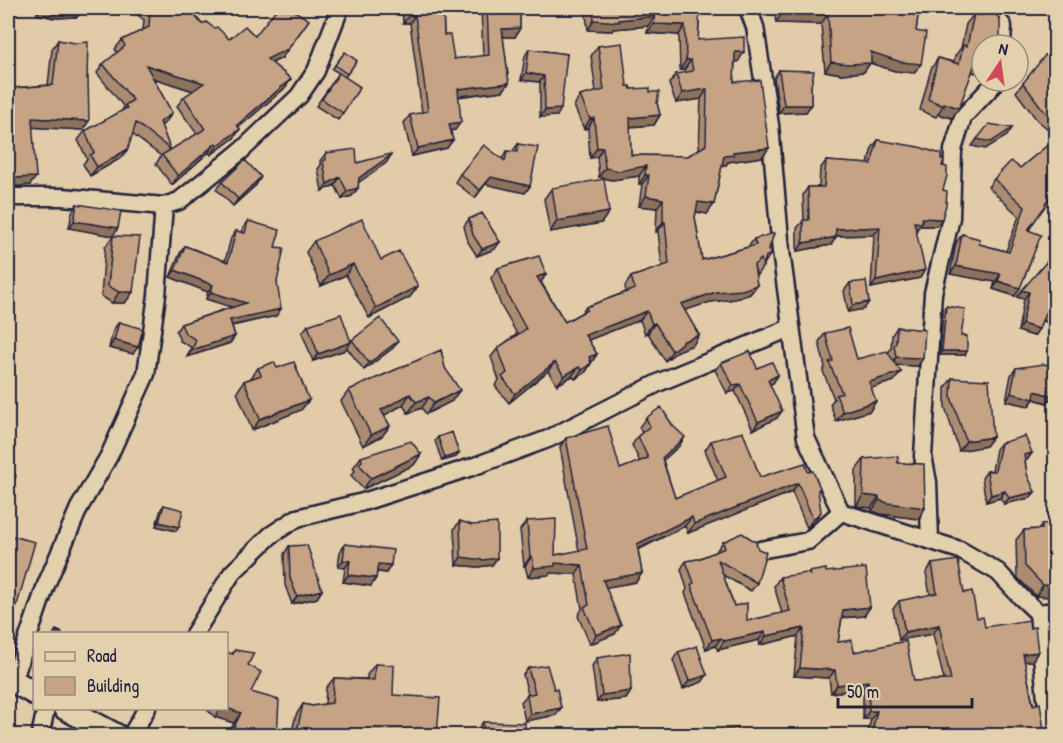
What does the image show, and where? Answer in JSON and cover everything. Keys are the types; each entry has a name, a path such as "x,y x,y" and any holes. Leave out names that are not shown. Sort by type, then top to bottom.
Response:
{"street":[{"path":"8,197 62,197 164,206 179,201 242,150 299,96 316,70 340,8"},
{"path":"748,8 755,27 770,125 790,328 806,438 841,512 960,550 998,572 1038,613 1051,735"},
{"path":"986,8 1003,26 1003,33"},
{"path":"930,540 928,482 923,456 933,293 951,218 953,150 963,117 985,93"},
{"path":"33,692 10,680 46,585 79,508 109,456 146,374 157,295 164,206"},
{"path":"195,632 232,573 271,536 297,518 363,502 472,467 548,439 660,382 790,328"},
{"path":"760,550 808,541 841,512"},
{"path":"1038,613 1056,611"},
{"path":"40,735 46,710"},
{"path":"69,710 117,735"},
{"path":"130,735 146,710"}],"building":[{"path":"51,8 84,8 60,9"},
{"path":"146,8 188,8 202,24 206,22 214,28 217,27 229,39 245,26 255,36 279,8 290,8 309,20 288,49 267,59 291,79 237,125 240,129 217,146 216,143 178,176 162,155 205,129 184,97 204,83 146,65 172,113 160,122 170,149 136,123 128,149 97,167 90,155 94,153 85,131 127,108 125,105 133,100 103,64 125,46 122,40 149,27 150,11"},
{"path":"408,8 443,8 444,35 450,35 454,59 489,55 487,8 520,8 520,28 502,29 509,83 458,89 461,122 449,124 453,140 418,148 410,115 428,111 415,15 409,15"},
{"path":"593,8 700,8 698,40 744,37 744,52 735,52 734,82 760,80 769,148 733,152 733,155 724,156 714,204 698,202 695,217 702,260 756,245 754,239 774,233 769,249 770,255 766,256 763,266 761,259 754,265 757,285 742,290 716,292 681,304 699,335 684,341 672,351 655,323 652,324 647,311 585,335 597,354 589,357 591,363 582,370 579,367 564,376 555,362 515,394 502,377 507,373 498,348 526,329 508,296 498,268 539,256 546,274 537,277 565,322 587,310 586,307 635,289 631,277 669,264 665,222 663,222 663,199 646,196 649,175 645,175 646,166 619,171 605,168 603,147 597,148 594,118 590,119 580,96 604,90 598,46 622,43 627,86 631,89 650,88 650,92 659,92 657,103 660,115 630,118 631,155 688,156 706,145 707,89 682,93 676,74 693,71 691,60 686,60 685,25 654,24 655,16 619,20 619,22 594,20"},
{"path":"782,8 919,8 916,31 926,33 921,64 901,62 871,52 871,63 831,62 828,14 782,13"},
{"path":"991,10 1000,19 1000,33 970,33 970,78 959,108 944,103 944,106 928,99 938,58 959,64 963,45 967,46 974,14 982,15 982,12 990,14"},
{"path":"58,40 75,43 88,42 89,121 32,118 36,177 11,178 8,87 53,85"},
{"path":"529,49 567,54 561,109 545,110 544,76 526,73"},
{"path":"1056,51 1056,121 1044,111 1030,92 1030,74 1046,54 1049,59"},
{"path":"345,52 357,61 347,74 335,65"},
{"path":"779,70 814,71 811,105 784,105"},
{"path":"339,73 360,87 343,113 322,99"},
{"path":"989,124 1012,128 991,142 977,139"},
{"path":"1055,139 1056,190 1028,230 1041,235 1020,288 998,281 1001,274 956,266 962,234 980,239 979,244 1009,252 1025,207 994,179 1011,161 1020,168"},
{"path":"878,140 919,147 941,154 941,159 944,160 942,166 947,167 943,190 947,191 942,219 922,218 922,223 914,222 925,270 876,281 880,227 836,229 836,237 803,243 803,220 809,220 808,187 824,187 826,161 871,164"},
{"path":"518,144 538,147 530,186 491,177 480,190 460,174 484,145 505,161 507,151 517,152"},
{"path":"356,149 357,163 391,155 359,178 358,188 347,191 340,177 327,184 323,161 326,160 326,153"},
{"path":"245,160 261,177 238,199 222,182"},
{"path":"604,179 609,212 557,221 552,188"},
{"path":"77,204 121,211 118,228 74,221"},
{"path":"482,213 500,242 482,249 473,235 469,219"},
{"path":"362,219 381,260 399,251 418,286 376,308 353,264 329,275 314,241"},
{"path":"248,221 280,230 275,247 284,248 277,282 281,309 230,320 235,336 192,350 196,340 185,333 181,324 246,303 211,292 213,285 175,270 185,246 228,262 236,231 245,233"},
{"path":"113,236 140,237 133,292 119,292 108,286"},
{"path":"1056,251 1056,309 1052,315 1045,313 1039,329 1022,324 1029,292 1022,290"},
{"path":"866,281 869,302 853,305 850,283"},
{"path":"946,306 965,309 961,336 967,336 967,351 942,351"},
{"path":"341,314 351,342 318,354 308,325"},
{"path":"380,318 398,341 369,363 352,340"},
{"path":"119,322 143,329 138,347 114,340"},
{"path":"897,327 925,330 923,358 896,357 894,345"},
{"path":"848,328 857,359 887,351 901,372 869,382 876,401 843,412 836,395 842,393 829,362 833,361 825,333"},
{"path":"441,350 445,368 460,390 434,403 429,397 416,402 410,394 381,410 390,426 371,435 349,390"},
{"path":"750,351 757,368 772,362 778,375 768,380 782,411 758,422 740,384 733,385 721,363"},
{"path":"274,362 277,368 294,362 309,400 260,419 244,381 261,375 258,368"},
{"path":"1044,364 1056,367 1052,396 1035,391 1034,399 1011,393 1016,368"},
{"path":"952,378 989,380 993,437 966,441 951,397"},
{"path":"661,407 673,426 685,437 662,458 675,498 726,477 711,441 743,432 760,477 805,463 808,472 813,471 820,488 818,490 821,512 813,519 798,483 694,524 692,517 637,544 642,573 603,580 621,625 596,635 584,607 589,605 582,565 555,563 555,566 534,568 532,556 530,557 527,521 556,519 555,555 587,549 566,438 608,426 620,469 648,458 638,436 650,426 646,418"},
{"path":"452,432 459,453 445,458 438,437"},
{"path":"1025,436 1032,453 1024,455 1027,474 1035,492 1009,498 1005,491 991,495 987,471 995,471 1001,443"},
{"path":"411,441 421,454 371,478 359,464 362,461 361,457"},
{"path":"898,456 898,463 924,464 925,508 888,503 879,500 879,497 863,495 864,459"},
{"path":"8,471 16,476 8,493"},
{"path":"164,505 183,510 179,527 159,522"},
{"path":"460,521 472,525 497,523 497,558 483,560 461,557"},
{"path":"1056,523 1056,586 1043,585 1025,566 1024,530 1042,529 1042,524"},
{"path":"742,533 756,542 758,549 766,552 757,583 718,560 734,606 747,603 747,621 790,611 780,577 807,573 811,576 809,572 826,569 826,572 866,568 870,607 843,610 838,642 852,640 854,652 906,641 914,681 951,680 939,625 905,632 899,601 937,593 932,564 958,560 964,593 972,591 977,618 983,617 985,627 1029,620 1030,628 1035,627 1038,652 1023,654 1033,705 1040,703 1044,730 1015,735 871,735 877,711 869,711 868,681 837,685 835,670 800,668 804,628 766,636 765,632 724,641 721,638 712,640 691,585 694,583 686,561 698,559 725,548 723,542"},
{"path":"8,535 35,542 17,605 11,603 8,615"},
{"path":"345,544 393,550 391,565 378,564 376,578 348,575 350,561 343,560"},
{"path":"307,545 322,590 297,596 290,578 289,546"},
{"path":"697,646 707,675 689,681 678,652"},
{"path":"235,650 254,653 248,665 261,672 251,692 279,700 277,735 259,732 257,735 230,735 241,713 228,709 228,653 233,654"},
{"path":"630,653 631,691 602,695 597,658"},
{"path":"375,664 394,665 393,695 440,698 437,735 296,735 303,704 312,706 332,703 334,678 374,680"},
{"path":"547,665 554,689 557,689 561,708 530,714 527,695 535,693 528,668"},
{"path":"483,722 525,723 525,735 483,735"},
{"path":"738,728 739,735 693,735 693,734"}]}
